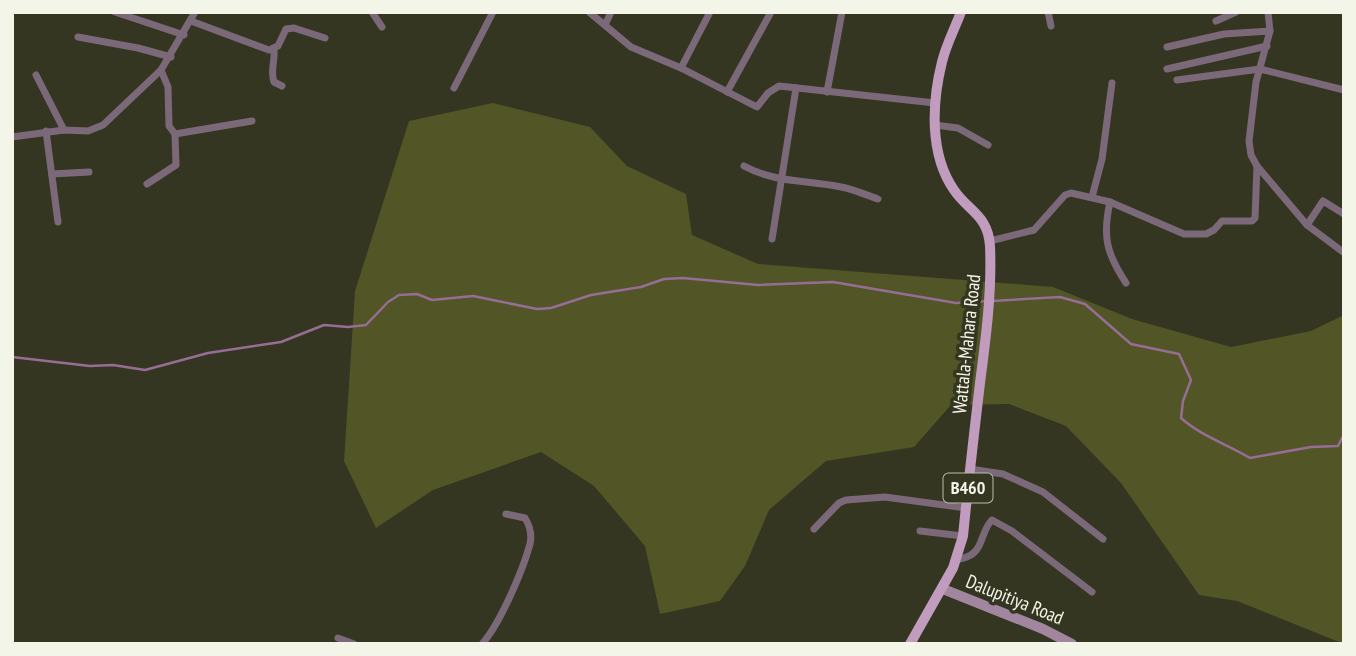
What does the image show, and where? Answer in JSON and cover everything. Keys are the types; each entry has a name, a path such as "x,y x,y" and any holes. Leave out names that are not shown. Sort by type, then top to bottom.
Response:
{"main road":[{"name":"Wattala-Mahara Road","path":"913,643 953,568 963,536 992,285 990,241 986,225 958,195 946,176 940,159 935,125 934,103 942,60 961,12"}],"street":[{"path":"115,12 184,35"},
{"path":"12,136 46,131 88,131 103,125 161,70 184,35 195,12"},
{"path":"372,12 382,27"},
{"path":"454,88 493,12"},
{"path":"589,12 631,47 681,68 757,107 768,93 779,86 934,103"},
{"path":"604,24 611,12"},
{"path":"681,68 710,12"},
{"path":"727,92 771,12"},
{"path":"827,92 842,12"},
{"path":"1048,12 1051,26"},
{"path":"1216,21 1236,12"},
{"path":"1268,12 1270,31 1256,82 1249,141 1251,155 1257,166 1307,225 1343,252"},
{"path":"191,22 269,50 278,46 286,29 294,28 325,38"},
{"path":"1167,47 1224,34 1270,31"},
{"path":"78,37 170,57"},
{"path":"1167,69 1267,46"},
{"path":"274,50 275,60 271,74 274,82 282,86"},
{"path":"1177,80 1261,69 1343,91"},
{"path":"147,184 176,165 175,134 169,126 169,87 161,70"},
{"path":"36,75 64,130"},
{"path":"1092,197 1102,159 1112,83"},
{"path":"772,239 796,88"},
{"path":"175,134 252,121"},
{"path":"935,125 958,128 988,145"},
{"path":"46,131 58,222"},
{"path":"744,166 758,174 781,180 842,187 878,200"},
{"path":"990,241 1034,230 1065,195 1071,193 1110,202 1184,234 1206,234 1222,222 1252,221 1255,218 1257,166"},
{"path":"52,174 89,172"},
{"path":"1307,225 1323,201 1344,214"},
{"path":"1110,202 1106,217 1106,243 1112,262 1126,283"},
{"path":"970,469 1003,474 1043,492 1103,539"},
{"path":"814,529 839,503 846,500 885,497 966,508"},
{"path":"482,644 505,607 530,542 530,525 525,518 506,514"},
{"path":"954,561 973,555 992,520 1012,531 1092,592"},
{"path":"920,531 963,536"},
{"name":"Dalupitiya Road","path":"943,589 1043,629 1072,644"},
{"path":"338,638 354,644"}],"green space":[{"path":"493,103 590,127 627,166 686,194 692,235 758,264 1053,287 1132,319 1231,347 1311,331 1344,315 1344,644 1237,601 1199,595 1121,483 1066,426 1009,404 951,405 914,447 826,461 769,510 745,566 720,601 660,614 645,546 594,486 541,452 433,490 376,528 344,461 355,291 409,121"}],"waterway":[{"path":"12,357 145,370 208,353 281,342 324,325 366,325 388,302 399,295 417,294 432,300 473,296 537,309 551,308 591,295 641,287 664,279 683,278 758,285 833,282 956,303 986,301"},
{"path":"992,301 1060,297 1085,304 1131,344 1179,354 1191,380 1183,401 1181,418 1206,435 1250,458 1311,447 1338,446 1344,434"}]}
